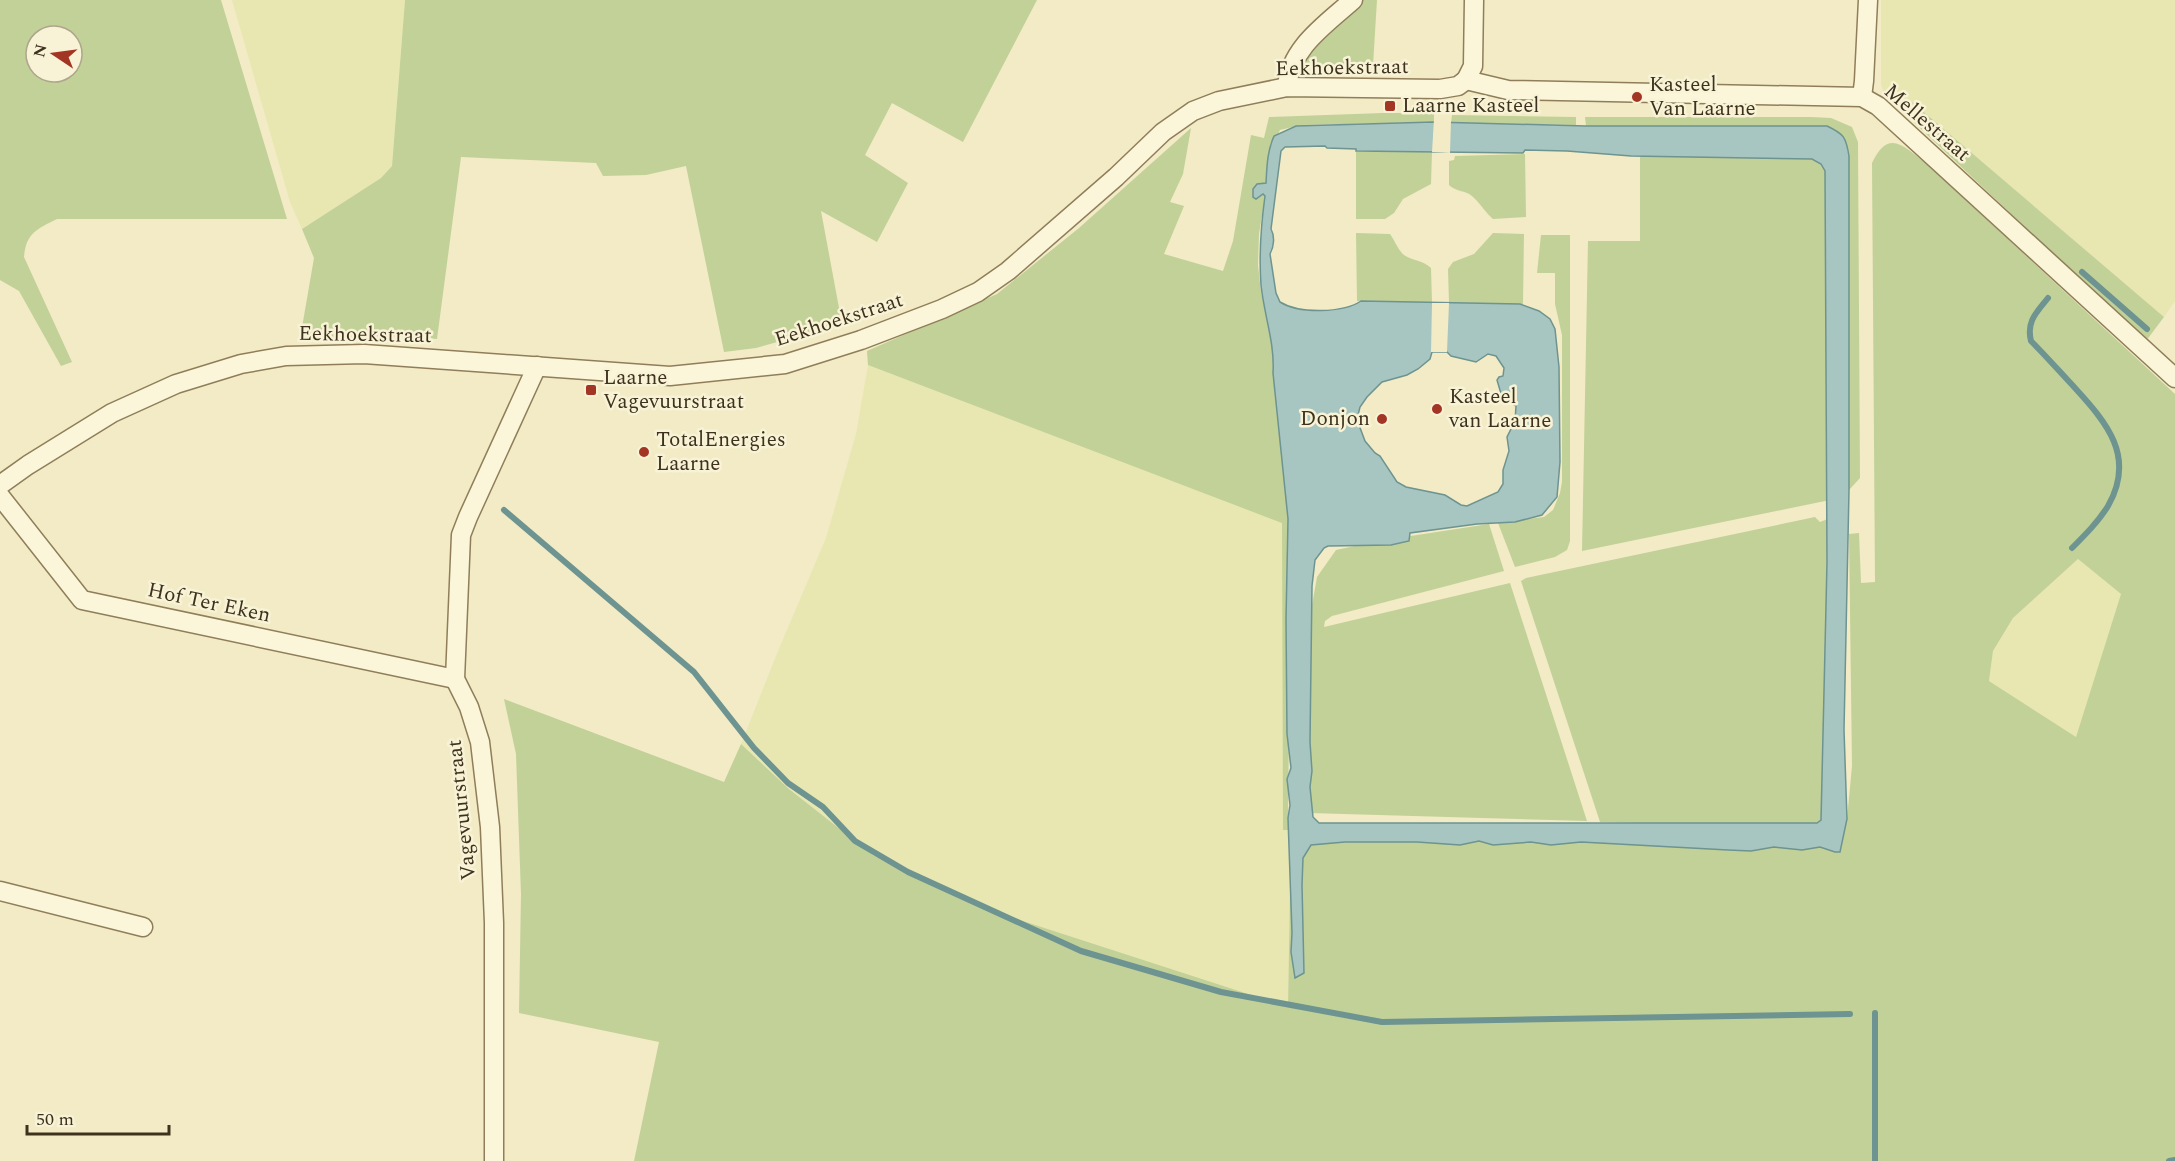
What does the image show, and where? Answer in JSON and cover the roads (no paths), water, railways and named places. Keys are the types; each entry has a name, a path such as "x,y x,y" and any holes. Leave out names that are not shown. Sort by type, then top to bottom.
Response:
{"street":[{"path":"1287,87 1288,71 1302,46 1353,0"},
{"path":"1466,80 1473,66 1474,0"},
{"path":"1862,97 1868,0"},
{"name":"Eekhoekstraat","path":"0,485 112,413 176,384 242,364 286,356 364,354 670,376 785,364 861,340 942,309 978,291 1008,271 1116,177 1163,132 1193,111 1219,101 1287,87 1440,88 1458,86 1466,80"},
{"name":"Mellestraat","path":"1466,80 1508,90 1862,97 1878,106 2175,378"},
{"path":"455,679 461,535 537,366"},
{"name":"Hof Ter Eken","path":"0,496 82,600 455,679"},
{"name":"Vagevuurstraat","path":"455,679 470,707 480,741 490,827 494,923 494,1161"},
{"path":"0,891 143,927"}],"water":[{"path":"1434,122 1586,126 1827,126 1843,137 1849,156 1849,490 1844,730 1847,819 1840,852 1820,847 1802,850 1774,847 1751,851 1581,842 1551,845 1531,842 1493,845 1479,841 1460,845 1417,842 1345,842 1311,845 1303,858 1304,973 1295,978 1291,952 1288,818 1290,805 1287,779 1291,768 1287,734 1288,519 1271,340 1261,285 1262,218 1265,196 1263,194 1256,199 1253,197 1253,189 1257,184 1266,183 1269,153 1274,136 1296,126","holes":["1325,146 1356,149 1356,151 1523,153 1525,150 1631,156 1812,159 1821,164 1825,171 1827,562 1821,820 1817,823 1319,823 1313,817 1310,742 1312,586 1315,560 1328,546 1391,545 1409,541 1410,533 1477,524 1515,522 1542,515 1557,497 1560,462 1559,367 1555,329 1550,319 1539,311 1520,304 1361,301 1332,310 1309,310 1298,309 1280,302 1276,293 1270,254 1281,151 1285,147","1432,352 1447,352 1451,356 1476,362 1488,354 1496,356 1504,368 1503,376 1497,380 1502,397 1516,406 1515,421 1507,437 1509,451 1503,470 1503,484 1498,492 1467,506 1445,495 1406,487 1397,482 1380,456 1365,441 1359,425 1360,407 1367,397 1382,382 1407,375 1418,369 1430,359"]}],"waterway":[{"path":"2082,272 2147,329"},
{"path":"2048,298 2031,322 2031,341 2098,414 2114,442 2118,456 2119,472 2116,488 2108,506 2096,523 2072,548"},
{"path":"504,510 694,672 754,748 788,783 823,807 855,841 908,872 1081,951 1221,992 1382,1022 1850,1014"},
{"path":"1875,1013 1875,1161"},
{"path":"2169,1161 2175,1160"}],"place":[{"name":"Kasteel Van Laarne","path":"1637,97"},
{"name":"Laarne Kasteel","path":"1390,106"},
{"name":"Laarne Vagevuurstraat","path":"591,390"},
{"name":"Kasteel van Laarne","path":"1437,409"},
{"name":"Donjon","path":"1382,419"},
{"name":"TotalEnergies Laarne","path":"644,452"}]}
